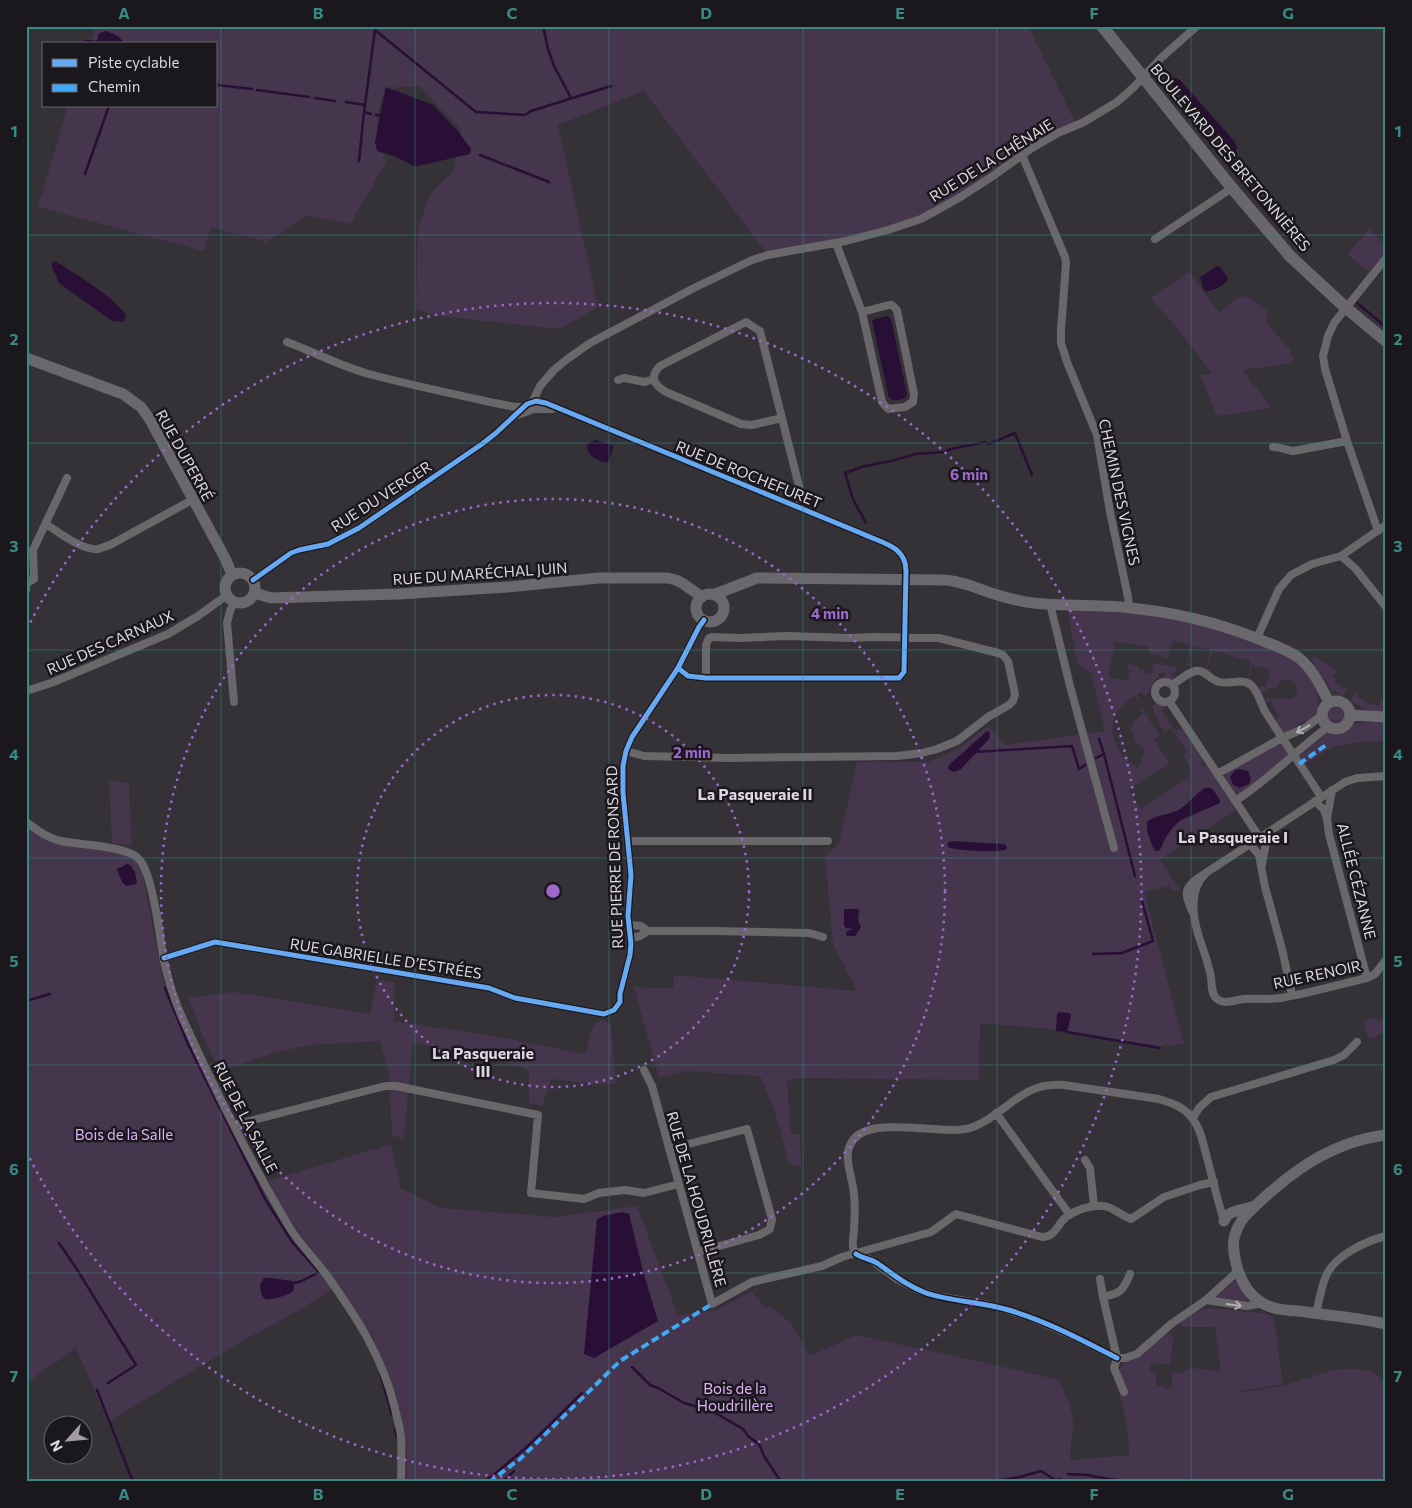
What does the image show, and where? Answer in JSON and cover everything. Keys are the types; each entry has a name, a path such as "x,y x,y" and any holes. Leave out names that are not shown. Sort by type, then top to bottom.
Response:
{"main road":[{"name":"BOULEVARD DES BRETONNIÈRES","path":"1102,26 1232,188 1290,256 1386,342"}],"street":[{"name":"RUE DE LA CHÊNAIE","path":"782,252 836,243 888,230 921,219 977,187 1022,155 1058,133 1084,122 1117,102 1161,58 1197,26"},
{"name":"CHEMIN DES VIGNES","path":"1022,155 1065,257 1061,342 1067,362 1097,435 1128,597 1128,608"},
{"path":"1155,239 1232,188"},
{"path":"836,243 862,312 882,402 886,408 891,409 909,406 913,402 914,394 897,310 889,304 862,312"},
{"name":"RUE DU VERGER","path":"515,416 534,405 537,390 549,375 590,343 694,288 752,260 782,252"},
{"path":"1378,531 1347,441 1325,369 1323,356 1330,330 1345,307 1386,258"},
{"path":"782,418 752,425 741,424 666,392 658,387 654,379 654,372 660,366 746,322 760,330 782,418 800,490 797,507"},
{"path":"287,342 368,374 518,408 523,407"},
{"name":"RUE DUPERRÉ","path":"26,358 123,394 141,407 149,418 226,560 232,575"},
{"path":"618,380 624,378 645,382 654,379"},
{"name":"RUE DE ROCHEFURET","path":"534,405 541,402 898,549 903,555 906,561 905,638 904,672 901,677 895,679 706,678"},
{"path":"504,405 510,408 515,416"},
{"name":"RUE DU VERGER","path":"253,580 291,553 328,544 358,528 482,444 523,407 534,405"},
{"path":"1273,447 1293,451 1347,441"},
{"path":"26,590 27,582 34,579 33,550 67,478"},
{"path":"46,524 68,538 90,548 98,549 110,545 192,500"},
{"path":"1257,638 1279,589 1291,575 1312,564 1341,556 1386,525"},
{"path":"1341,556 1355,568 1386,608"},
{"path":"230,599 242,603 247,602 255,594 256,587 248,575 241,573 232,575 226,583 225,591 230,599 227,623 234,702"},
{"name":"RUE DU MARÉCHAL JUIN","path":"255,594 271,598 381,595 508,587 599,578 668,578 708,596"},
{"path":"708,596 717,596 723,603 723,612 720,618 713,622 700,617 697,604 708,596 757,578 950,580 1016,600 1162,612 1257,638 1294,655 1300,659 1314,677 1329,702"},
{"path":"723,603 750,580"},
{"name":"RUE DES CARNAUX","path":"26,691 51,683 168,634 230,599"},
{"path":"1050,604 1114,848"},
{"name":"RUE PIERRE DE RONSARD","path":"604,1014 614,1010 620,1002 620,994 630,955 631,938 628,916 631,875 623,793 623,766 626,751 632,738 678,668 704,620"},
{"path":"626,751 644,756 729,758 906,755 922,753 948,746 966,735 988,717 1009,706 1015,697 1008,661 1003,655 946,639 788,636 712,637 708,638 706,645 706,678 688,676 678,668"},
{"name":"ALLÉE CÉZANNE","path":"1172,686 1196,671 1220,682 1246,683 1255,690 1261,705 1294,755 1324,810 1367,978"},
{"path":"1166,682 1172,686 1174,694 1170,701 1159,700 1156,696 1156,690 1162,683 1166,682"},
{"path":"1336,700 1343,702 1348,708 1350,715 1348,723 1344,727 1336,729 1328,727 1324,723 1322,716 1324,707 1329,702 1336,700"},
{"path":"1170,701 1260,838"},
{"path":"1350,715 1386,718"},
{"path":"1217,774 1282,738 1305,728 1322,716"},
{"path":"1235,801 1254,788 1328,727"},
{"path":"1206,873 1351,779 1386,776"},
{"name":"ALLÉE CÉZANNE","path":"1327,818 1332,790"},
{"name":"RUE DE LA SALLE","path":"26,822 42,834 60,841 127,851 140,859 151,891 164,958 176,1005 234,1125 289,1228 340,1294 377,1355 392,1398 401,1435 401,1482"},
{"path":"1261,866 1268,832"},
{"path":"628,842 828,841"},
{"path":"1250,844 1259,855 1263,881 1282,949 1292,996"},
{"name":"RUE RENOIR","path":"1206,873 1193,882 1186,891 1194,914 1199,940 1210,970 1213,992 1219,1001 1272,999 1292,996 1367,978 1375,974 1386,960"},
{"name":"RUE RENOIR","path":"1194,914 1198,882 1206,873"},
{"path":"630,925 641,926 648,931"},
{"path":"631,938 640,936 648,931 809,933 823,937"},
{"name":"RUE GABRIELLE D’ESTRÉES","path":"164,958 215,942 489,988 515,998 604,1014"},
{"path":"1193,1118 1199,1108 1211,1097 1334,1060 1344,1055 1357,1042"},
{"name":"RUE DE LA HOUDRILLÈRE","path":"644,1070 652,1086 712,1304 752,1282 822,1266 842,1257 856,1254"},
{"path":"1238,1271 1206,1300 1171,1324 1138,1354 1117,1358 1030,1317 989,1305 937,1296 918,1290 897,1279 877,1264 856,1254 852,1247 855,1213 854,1188 848,1154 850,1146 854,1138 865,1131 876,1128 964,1130 979,1124 1028,1091 1041,1086 1055,1085 1170,1102 1182,1108 1193,1118 1202,1138 1227,1238 1233,1250 1241,1279 1247,1289 1262,1303 1278,1309 1386,1324"},
{"path":"234,1125 385,1086 396,1086 538,1115 530,1193 584,1198 600,1193 625,1190 644,1193 679,1184"},
{"path":"996,1113 1070,1215"},
{"path":"670,1149 747,1129 772,1219 770,1229 759,1235 698,1252"},
{"path":"1233,1250 1234,1237 1239,1224 1255,1206 1287,1177 1310,1161 1330,1152 1352,1143 1386,1135"},
{"path":"1085,1160 1090,1168 1094,1206"},
{"path":"856,1254 931,1232 956,1214 1042,1237 1051,1236 1064,1219 1077,1211 1100,1206 1113,1208 1131,1219 1164,1197 1200,1184 1214,1182"},
{"path":"1217,1194 1237,1216 1239,1224"},
{"path":"1224,1221 1226,1215 1232,1212 1255,1206"},
{"path":"1224,1221 1231,1228 1239,1224"},
{"path":"1316,1314 1326,1273 1336,1262 1358,1246 1370,1240 1386,1236"},
{"path":"1103,1297 1118,1294 1125,1287 1130,1274"},
{"path":"1100,1279 1117,1358 1114,1368 1124,1392"},
{"path":"1206,1300 1247,1306 1262,1303"}],"green space":[{"path":"96,26 1028,26 1077,126 1058,133 959,198 888,230 768,255 644,91 558,125 598,307 560,329 438,316 416,309 418,229 430,194 454,170 461,130 419,86 397,87 381,99 377,125 386,163 350,224 306,216 266,242 211,227 204,251 38,207 67,108 218,108 218,42 91,42"},
{"path":"1370,229 1386,246 1386,252 1369,272 1347,254"},
{"path":"1189,272 1219,312 1234,300 1244,296 1253,300 1268,312 1266,322 1290,350 1294,359 1288,364 1242,370 1272,408 1217,416 1200,375 1212,373 1150,298"},
{"path":"1067,608 1148,615 1213,628 1277,651 1298,663 1308,675 1318,695 1317,715 1308,723 1304,721 1291,729 1289,733 1286,733 1274,721 1280,717 1270,701 1264,702 1263,700 1269,697 1270,699 1277,697 1278,699 1288,700 1295,697 1297,687 1290,680 1281,681 1277,687 1268,689 1268,692 1260,694 1260,686 1266,687 1270,670 1252,665 1248,679 1254,681 1241,679 1247,679 1251,661 1213,651 1207,668 1213,670 1209,671 1200,667 1206,668 1210,650 1193,646 1188,663 1194,665 1189,666 1184,663 1187,663 1191,645 1173,640 1168,658 1149,653 1149,647 1115,642 1109,673 1110,678 1128,681 1130,670 1127,669 1128,664 1138,666 1138,669 1145,670 1145,673 1152,674 1154,663 1177,668 1178,670 1171,675 1175,679 1173,681 1166,679 1164,673 1158,674 1159,677 1153,682 1148,694 1144,696 1142,692 1137,695 1140,701 1137,702 1136,696 1125,703 1117,712 1113,721 1115,742 1120,752 1138,768 1145,751 1136,742 1131,729 1134,721 1143,714 1140,709 1142,709 1160,735 1154,739 1170,764 1159,769 1129,790 1141,809 1191,776 1188,771 1190,769 1183,756 1187,752 1171,728 1164,732 1155,716 1153,705 1157,702 1168,705 1161,710 1175,730 1183,730 1202,759 1202,768 1208,765 1236,810 1160,860 1181,890 1173,891 1169,886 1144,892 1184,1044 1151,1047 1063,1030 980,1023 979,1080 797,1078 787,1081 791,1134 800,1134 801,1167 789,1163 775,1112 760,1076 687,1071 659,1078 634,987 673,988 674,975 857,991 833,944 825,856 839,843 857,762 928,762 958,749 988,726 1006,745 1105,731 1091,673 1077,663"},
{"path":"1313,656 1337,670 1333,676 1337,679 1335,682 1345,689 1347,686 1348,688 1343,697 1335,691 1331,692 1331,689 1312,661"},
{"path":"1356,693 1358,694 1357,696 1370,705 1372,703 1378,706 1382,700 1386,702 1386,713 1371,712 1350,701"},
{"path":"1336,705 1343,708 1346,715 1343,722 1336,725 1329,722 1326,715 1329,708"},
{"path":"1386,722 1386,741 1364,741 1332,747 1305,764 1299,759 1301,751 1306,751 1328,732 1340,733 1358,723"},
{"path":"1279,744 1284,747 1288,754 1286,759 1240,794 1234,793 1225,780 1226,773 1230,769"},
{"path":"109,780 129,783 132,846 112,843"},
{"name":"Bois de la Salle","path":"26,822 42,834 127,851 140,859 162,976 169,999 188,1044 270,1204 286,1229 333,1289 108,1422 76,1348 26,1384"},
{"path":"377,980 394,982 394,1021 499,1037 585,1054 593,1026 602,1019 611,1025 616,1084 551,1079 542,1106 529,1103 529,1070 497,1060 413,1043 404,1138 392,1136 389,1073 380,1041 310,1045 278,1052 220,1071 202,1034 189,998 233,992 370,1014"},
{"path":"1375,1018 1376,1021 1386,1019 1386,1033 1368,1038 1363,1020"},
{"name":"Bois de la Houdrillère","path":"391,1144 401,1188 441,1208 555,1217 637,1206 678,1316 716,1310 758,1288 754,1294 761,1300 760,1303 766,1308 769,1306 791,1323 810,1356 856,1335 1059,1380 1069,1403 1073,1421 1070,1447 1071,1460 1129,1455 1125,1417 1121,1398 1114,1380 1125,1360 1165,1332 1173,1335 1171,1365 1151,1363 1150,1371 1157,1372 1156,1385 1171,1389 1172,1372 1181,1373 1190,1368 1221,1371 1215,1327 1182,1327 1180,1322 1195,1312 1213,1308 1268,1314 1274,1318 1283,1384 1240,1392 1282,1386 1336,1370 1363,1370 1375,1374 1386,1383 1386,1482 406,1482 407,1454 396,1396 373,1337 343,1292 284,1212 268,1181"},
{"path":"1235,1281 1247,1297 1246,1302 1214,1298 1214,1297"}],"shaded area":[{"path":"106,31 119,37 123,42 97,42 99,33"},
{"path":"1176,78 1180,80 1235,142 1237,149 1235,152 1230,153 1227,151 1173,87 1172,82"},
{"path":"386,87 433,105 457,130 471,149 470,154 414,166 394,156 377,151 375,142"},
{"path":"54,261 104,293 126,315 124,322 112,321 59,283 51,264"},
{"path":"1217,266 1220,267 1228,278 1227,281 1206,292 1200,277"},
{"path":"888,316 891,319 907,394 905,398 897,400 889,398 872,321"},
{"path":"597,440 613,446 609,462 597,460 589,453 588,445"},
{"path":"989,731 989,739 961,769 954,772 948,769 949,765"},
{"path":"1239,769 1248,771 1251,779 1249,784 1240,788 1233,785 1230,777 1234,771"},
{"path":"1205,788 1211,788 1214,791 1220,803 1181,820 1166,837 1160,850 1154,850 1147,831 1147,822 1157,816 1177,811"},
{"path":"952,841 1002,844 1006,845 1007,849 987,851 960,850 948,847 947,843"},
{"path":"126,864 130,865 135,872 137,884 126,886 122,882 117,868"},
{"path":"844,910 859,910 858,920 861,927 855,936 847,936 846,934 847,931 853,929 844,926"},
{"path":"1059,1012 1071,1015 1067,1032 1056,1031 1057,1014"},
{"path":"622,1212 629,1214 658,1321 594,1358 584,1354 597,1219"},
{"path":"264,1278 292,1281 294,1289 283,1296 265,1299 260,1286"}],"waterway":[{"path":"543,26 554,66 571,98"},
{"path":"365,105 375,30 476,112 525,115 531,111 611,86"},
{"path":"85,41 96,42"},
{"path":"1162,70 1158,75 1159,80 1282,230"},
{"path":"218,85 252,89"},
{"path":"257,90 309,97"},
{"path":"315,98 335,101"},
{"path":"346,102 365,105 364,112 371,114"},
{"path":"85,174 108,108"},
{"path":"359,161 364,112"},
{"path":"376,115 382,116"},
{"path":"480,155 549,182"},
{"path":"1357,303 1386,327"},
{"path":"866,523 853,499 845,473 865,466 916,454 944,452 985,442 989,444 1015,433 1032,475"},
{"path":"1099,739 1104,754"},
{"path":"975,752 1072,746 1079,769 1085,765"},
{"path":"1096,758 1104,754 1135,876"},
{"path":"1093,954 1122,953 1153,941 1142,901"},
{"path":"165,988 188,1044 265,1199 293,1243 319,1272 294,1283"},
{"path":"26,1001 50,994"},
{"path":"1067,1032 1160,1048"},
{"path":"59,1243 136,1365 108,1383"},
{"path":"632,1367 650,1385 684,1403 712,1411 743,1429 749,1437 759,1444 764,1456 781,1482"},
{"path":"381,1376 392,1415"},
{"path":"97,1390 133,1482"},
{"path":"485,1482 527,1447 582,1393"},
{"path":"395,1429 397,1437"},
{"path":"502,1482 514,1471"},
{"path":"989,1482 1020,1477 1041,1471 1055,1480 1060,1479"},
{"path":"1068,1474 1088,1475 1125,1482"}],"marked path":[{"path":"1299,764 1326,745"},
{"path":"489,1482 520,1459 620,1361 712,1304"}],"cycle path":[{"path":"253,580 291,553 328,544 359,528 482,444 527,404 536,401 546,403 885,543 892,546 902,556 906,571 904,672 899,678 706,678 688,676 678,668"},
{"path":"164,958 215,942 489,988 515,998 604,1014 614,1010 620,1002 631,944 628,916 631,875 623,793 623,766 626,751 632,737 678,668 704,620"},
{"path":"856,1254 877,1263 906,1283 926,1293 1001,1308 1025,1315 1065,1332 1117,1358"}],"district":[{"name":"La Pasqueraie II","path":"755,793"},
{"name":"La Pasqueraie I","path":"1233,836"},
{"name":"La Pasqueraie III","path":"483,1061"}]}
